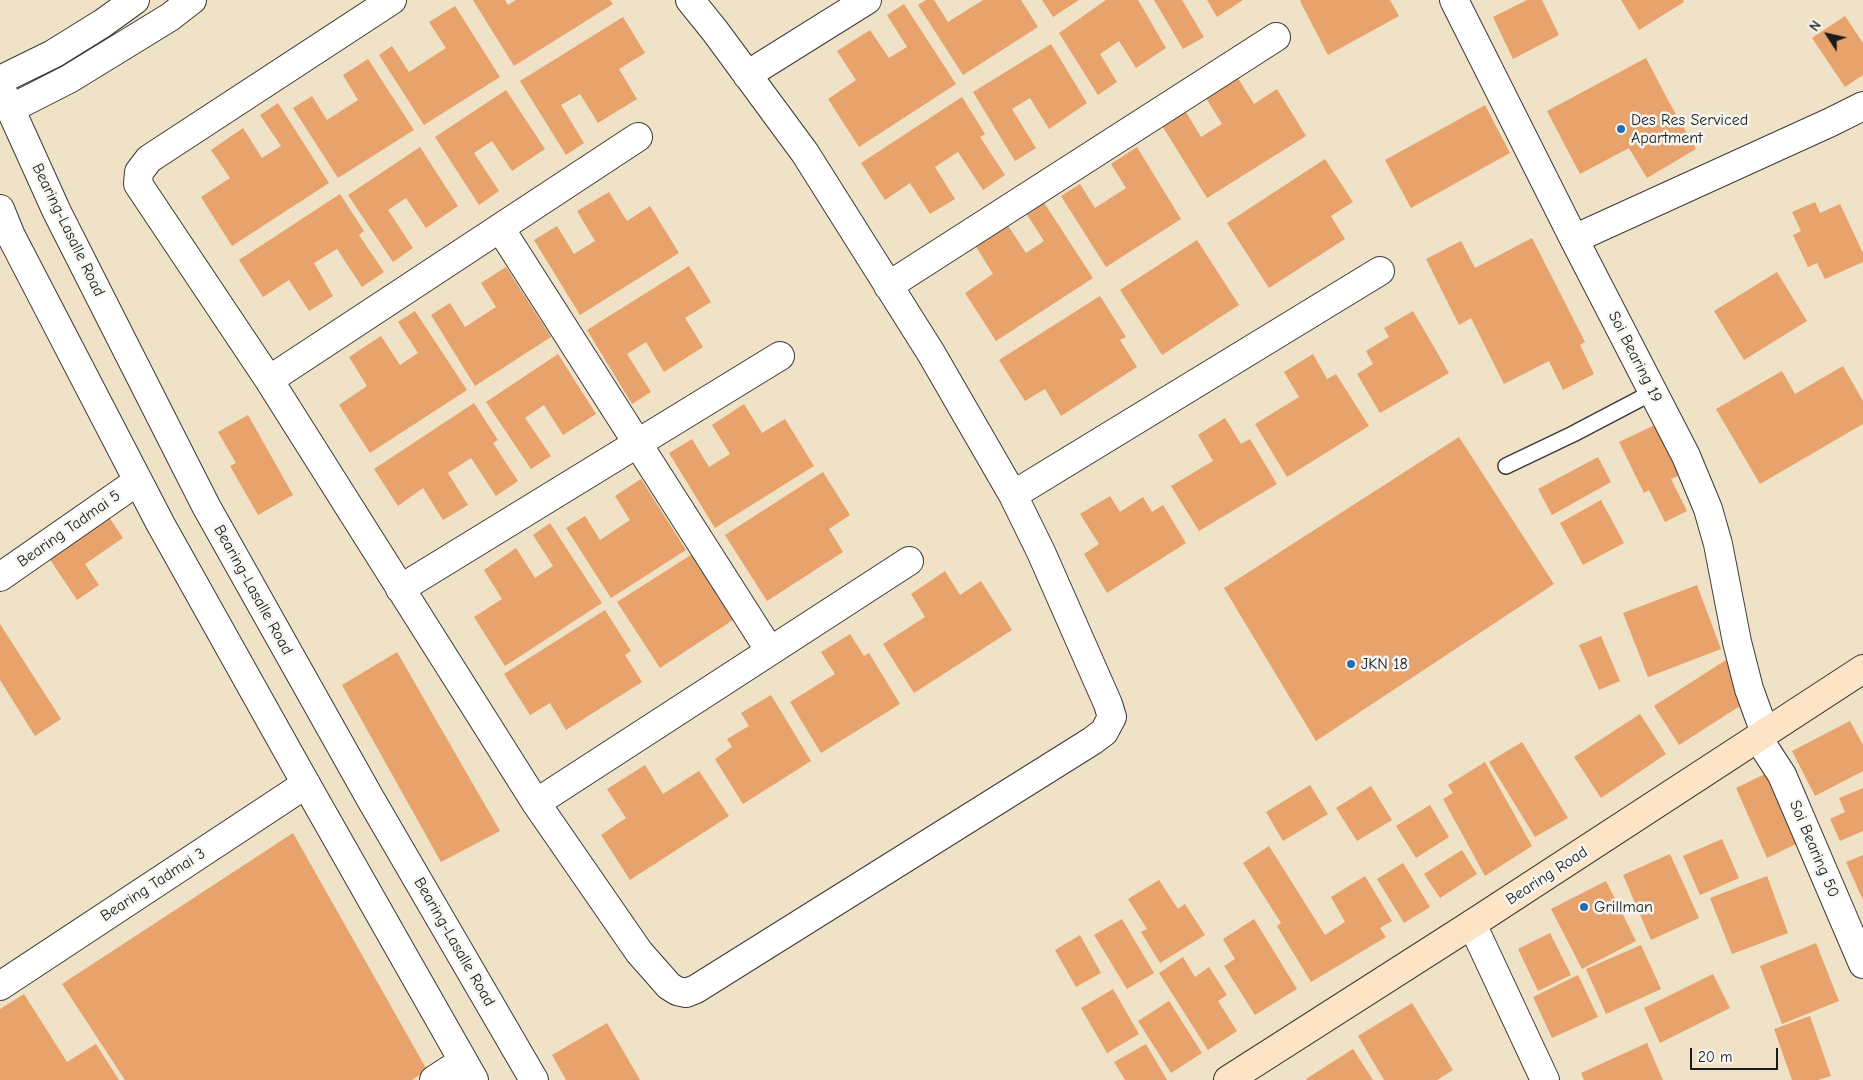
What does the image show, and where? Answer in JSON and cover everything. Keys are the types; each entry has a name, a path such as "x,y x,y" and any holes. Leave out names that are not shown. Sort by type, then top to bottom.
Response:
{"main road":[{"name":"Bearing Road","path":"1228,1080 1472,924 1863,669"}],"street":[{"path":"0,80 53,54 103,23 135,0"},
{"path":"5,98 69,79 170,17 192,0"},
{"path":"392,0 149,159 139,172 138,184 269,380 536,803 639,952 669,986 677,991 686,993 696,989 1092,741 1104,732 1112,717 1041,552 1014,495 931,353 804,153 690,0"},
{"path":"747,75 866,0"},
{"name":"Soi Bearing 19","path":"1454,0 1686,456 1708,509 1718,544 1737,642 1762,736"},
{"path":"888,286 1276,37"},
{"name":"Bearing-Lasalle Road","path":"5,98 57,212 206,506 370,798 534,1080"},
{"path":"1574,239 1863,106"},
{"path":"269,380 638,137"},
{"path":"0,209 12,236 160,523 469,1070 434,1080"},
{"path":"500,228 770,651"},
{"path":"1014,495 1380,271"},
{"path":"400,589 780,356"},
{"name":"Bearing Tadmai 5","path":"0,577 138,481"},
{"path":"536,803 909,561"},
{"name":"Soi Bearing 50","path":"1762,736 1782,775 1861,956"},
{"name":"Bearing Tadmai 3","path":"0,986 306,784"},
{"path":"1472,924 1545,1080"}],"lane":[{"path":"1506,466 1653,392"}],"building":[{"path":"473,0 505,0 508,5 516,0 610,0 613,4 514,66"},
{"path":"926,0 934,0 948,22 983,0 1021,0 1038,27 963,75 918,5"},
{"path":"1042,0 1079,0 1053,17"},
{"path":"1106,0 1138,0 1166,48 1136,68 1119,41 1100,54 1117,82 1098,95 1059,33"},
{"path":"1154,0 1182,0 1204,37 1183,49"},
{"path":"1207,0 1243,0 1217,17"},
{"path":"1301,0 1390,0 1399,16 1328,55"},
{"path":"1527,0 1542,0 1559,35 1513,59 1493,17"},
{"path":"1621,0 1683,0 1684,2 1639,30"},
{"path":"904,4 956,84 859,147 828,99 856,80 837,51 870,30 889,58 907,47 887,15"},
{"path":"455,6 500,77 424,125 379,55 392,46 409,72 446,48 429,22"},
{"path":"1845,16 1863,43 1863,75 1845,87 1812,38"},
{"path":"623,17 645,53 619,69 637,99 598,123 580,94 561,105 584,143 566,155 520,81"},
{"path":"1051,44 1087,103 1049,129 1030,98 1012,109 1036,148 1015,161 973,92"},
{"name":"Des Res Serviced Apartment","path":"1646,58 1696,149 1647,178 1629,148 1580,174 1547,111"},
{"path":"368,59 414,130 338,178 293,108 312,96 327,120 358,100 343,75"},
{"path":"1236,75 1254,104 1277,89 1306,136 1207,198 1161,124 1184,109 1201,137 1222,124 1204,95"},
{"path":"506,90 545,149 512,171 492,141 474,153 499,191 479,205 435,137"},
{"path":"962,97 985,134 980,137 1005,175 983,190 958,152 935,167 955,199 930,214 910,183 885,200 861,163"},
{"path":"278,103 329,183 232,246 201,197 230,178 211,150 243,128 262,158 281,146 260,115"},
{"path":"1485,105 1510,153 1411,208 1385,160"},
{"path":"420,147 458,206 426,228 406,198 388,210 413,248 393,262 348,195"},
{"path":"1137,147 1181,219 1106,267 1061,196 1080,184 1095,208 1126,188 1111,164"},
{"path":"1325,159 1353,202 1331,216 1345,239 1269,288 1227,223"},
{"path":"609,192 627,221 650,206 679,253 580,315 534,240 557,226 574,254 595,241 577,211"},
{"path":"340,194 364,231 359,235 384,272 362,287 337,249 314,263 333,296 309,311 289,280 263,297 239,260"},
{"path":"1041,198 1093,278 996,341 965,293 993,274 975,245 1007,224 1026,253 1044,241 1024,210"},
{"path":"1815,202 1820,213 1840,204 1863,253 1863,262 1825,279 1817,263 1808,267 1793,235 1801,231 1792,212"},
{"path":"1532,238 1585,342 1580,345 1594,374 1563,390 1549,361 1504,384 1471,318 1459,325 1426,259 1461,241 1475,268"},
{"path":"1197,240 1239,305 1162,355 1120,290"},
{"path":"689,266 711,302 685,318 703,347 664,372 646,342 627,354 651,392 632,404 587,330"},
{"path":"506,267 551,337 475,386 431,315 450,303 465,327 496,307 481,283"},
{"path":"1777,272 1807,321 1744,360 1714,311"},
{"path":"1100,296 1126,337 1120,340 1137,367 1061,416 1045,389 1025,401 999,360"},
{"path":"415,311 467,390 370,453 339,405 367,386 349,357 381,336 400,365 418,353 398,322"},
{"path":"1413,311 1449,373 1380,413 1357,374 1373,364 1366,351 1389,337 1384,328"},
{"path":"558,354 596,414 563,435 544,405 525,418 551,456 531,469 486,402"},
{"path":"1313,354 1327,379 1336,374 1369,426 1287,477 1255,424 1299,397 1284,372"},
{"path":"1843,366 1863,401 1863,424 1760,484 1716,409 1782,371 1795,394"},
{"path":"474,403 498,440 493,443 518,481 496,496 471,458 448,473 468,505 443,520 423,488 398,506 374,469"},
{"path":"744,404 762,433 785,419 814,466 715,528 669,453 692,439 709,467 730,454 712,425"},
{"path":"248,415 293,495 258,515 230,466 236,463 218,432"},
{"path":"1225,418 1241,444 1250,439 1277,484 1199,531 1171,486 1213,461 1198,435"},
{"path":"1659,423 1683,474 1671,479 1687,511 1665,522 1649,490 1644,493 1619,442"},
{"name":"JKN 18","path":"1459,437 1554,584 1316,741 1224,588"},
{"path":"1598,457 1611,482 1552,515 1538,489"},
{"path":"823,472 850,515 829,529 843,552 767,601 725,535"},
{"path":"641,479 686,550 611,598 566,528 585,516 600,540 630,520 615,496"},
{"path":"1110,496 1120,512 1143,497 1152,512 1163,505 1186,543 1107,593 1084,554 1099,544 1080,514"},
{"path":"1601,500 1624,543 1583,565 1560,523"},
{"path":"109,517 123,538 85,564 99,585 77,600 49,558"},
{"path":"550,523 602,603 505,666 474,617 502,599 484,570 516,548 535,578 553,566 533,535"},
{"path":"694,553 736,618 660,668 617,602"},
{"path":"945,571 960,595 981,581 1012,630 914,693 883,644 925,617 911,594"},
{"path":"1697,585 1721,649 1648,677 1623,613"},
{"path":"605,610 631,651 625,655 642,682 566,730 550,703 530,715 504,674"},
{"path":"0,624 61,719 35,736 0,680"},
{"path":"850,634 864,656 869,653 900,704 821,753 790,702 835,674 821,652"},
{"path":"1601,636 1620,681 1599,690 1579,645"},
{"path":"397,652 500,831 441,862 342,685"},
{"path":"1726,660 1740,706 1679,745 1654,706"},
{"path":"771,695 811,761 743,804 715,759 732,747 727,739 749,726 741,713"},
{"path":"1640,714 1666,754 1601,798 1574,757"},
{"path":"1850,721 1863,745 1863,771 1815,796 1792,751"},
{"path":"1522,742 1568,818 1535,837 1489,762"},
{"path":"1485,762 1532,846 1485,876 1443,799 1453,793 1448,785"},
{"path":"645,765 663,794 699,771 729,816 630,880 601,835 626,818 607,789"},
{"path":"1767,773 1798,843 1767,858 1736,788"},
{"path":"1310,785 1328,814 1283,841 1266,812"},
{"path":"1371,786 1392,820 1357,841 1336,808"},
{"path":"1863,788 1863,831 1840,841 1830,819 1845,812 1839,798"},
{"path":"1430,805 1449,837 1416,858 1396,826"},
{"path":"293,833 427,1070 412,1080 125,1080 62,984"},
{"path":"1722,839 1739,878 1700,895 1683,856"},
{"path":"1269,846 1325,935 1345,922 1331,897 1365,876 1392,921 1380,928 1386,937 1311,982 1277,926 1281,923 1243,863"},
{"path":"1462,850 1477,874 1440,898 1424,874"},
{"path":"1670,854 1699,918 1651,940 1623,875"},
{"path":"1863,855 1863,900 1846,862"},
{"path":"1403,863 1430,907 1404,923 1377,879"},
{"path":"1767,876 1788,933 1732,954 1710,898"},
{"path":"1159,880 1178,909 1185,904 1205,935 1160,963 1141,932 1147,929 1128,899"},
{"path":"1606,881 1636,941 1582,969 1551,909"},
{"path":"1122,919 1154,973 1127,989 1094,935"},
{"path":"1254,919 1297,989 1255,1015 1224,966 1235,959 1223,939"},
{"path":"1550,933 1571,975 1538,991 1518,949"},
{"path":"1080,935 1101,973 1076,987 1055,950"},
{"path":"1816,943 1839,1001 1782,1024 1760,966"},
{"path":"1641,945 1661,989 1606,1014 1586,969"},
{"path":"1183,957 1195,977 1209,967 1227,995 1218,1001 1237,1031 1208,1050 1159,973"},
{"path":"1713,974 1730,1008 1660,1043 1644,1008"},
{"path":"1578,975 1598,1017 1552,1038 1533,997"},
{"path":"1113,989 1139,1034 1107,1053 1081,1008"},
{"path":"24,994 67,1062 96,1044 119,1080 0,1080 0,1009"},
{"path":"1169,1001 1202,1053 1171,1073 1138,1021"},
{"path":"1412,1003 1453,1070 1437,1080 1384,1080 1358,1036"},
{"path":"1810,1016 1831,1076 1818,1080 1792,1080 1774,1029"},
{"path":"607,1023 640,1080 566,1080 552,1055"},
{"path":"1647,1043 1663,1080 1584,1080 1581,1073"},
{"path":"1146,1044 1167,1080 1125,1080 1114,1062"},
{"path":"1353,1049 1373,1080 1306,1079"}],"place":[{"name":"Des Res Serviced Apartment","path":"1621,129"},
{"name":"JKN 18","path":"1351,664"},
{"name":"Grillman","path":"1584,907"}]}
